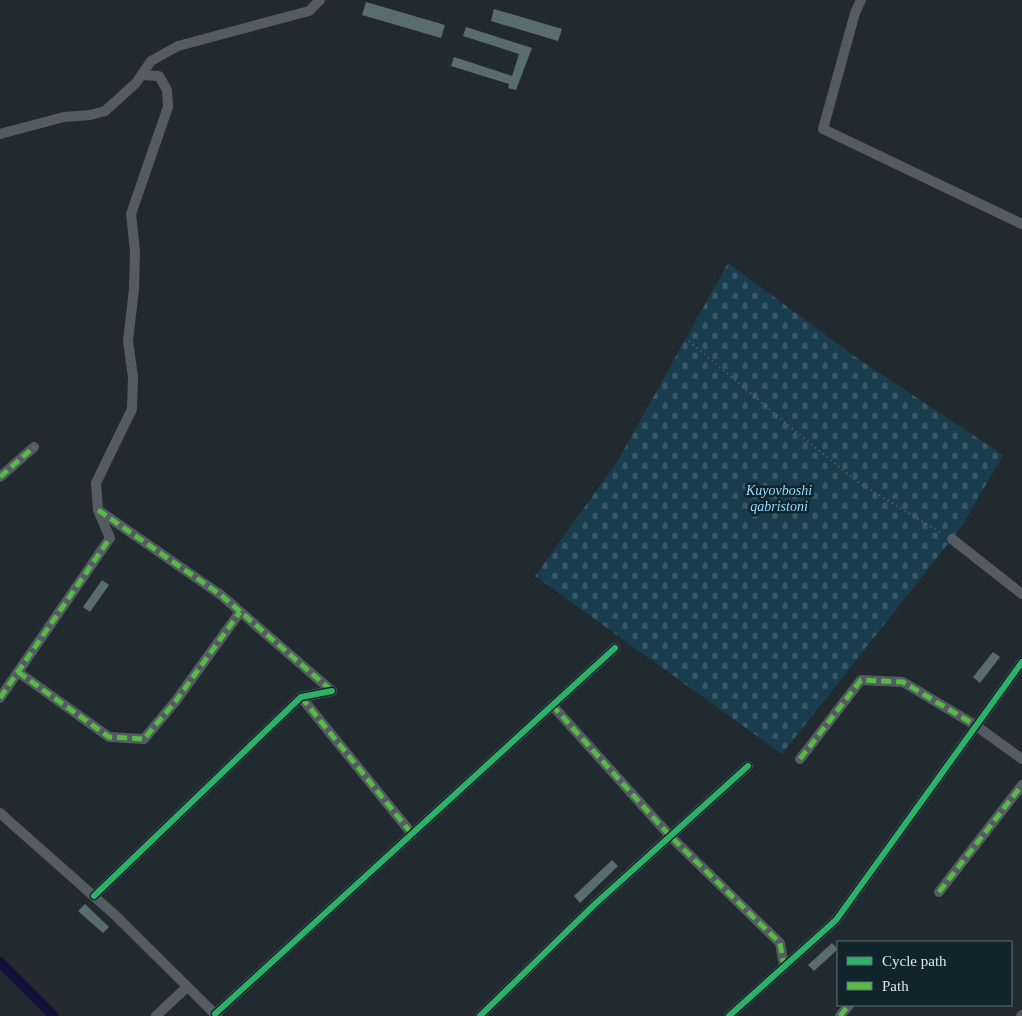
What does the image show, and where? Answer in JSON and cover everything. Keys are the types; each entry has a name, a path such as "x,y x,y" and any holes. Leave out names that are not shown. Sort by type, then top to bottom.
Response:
{"street":[{"path":"0,134 64,117 90,115 105,111 136,83 151,61 178,46 309,11 320,0"},
{"path":"861,0 855,13 823,129 1022,224"},
{"path":"0,698 110,538 98,510 96,483 132,409 133,377 128,342 134,289 135,251 132,214 168,107 167,90 159,76 142,74"},
{"path":"0,477 34,448"},
{"path":"94,896 301,697 332,691 221,595 98,510"},
{"path":"952,539 1022,594"},
{"path":"18,672 109,738 144,739 175,702 240,612"},
{"path":"0,813 115,915 216,1015 615,648"},
{"path":"729,1016 836,920 1022,662"},
{"path":"800,758 861,680 902,682 975,725 1022,759"},
{"path":"301,697 412,834"},
{"path":"552,705 670,836 780,943 784,966"},
{"path":"480,1016 594,904 748,766"},
{"path":"939,892 1022,785"},
{"path":"156,1016 187,987"},
{"path":"840,1016 848,1006"}],"path":[{"path":"689,341 859,483 952,539"}],"green space":[{"name":"Kuyovboshi qabristoni","path":"728,263 854,356 1003,455 962,526 782,754 535,576 617,462"}],"building":[{"path":"366,2 445,25 441,38 362,15"},
{"path":"494,9 562,29 558,41 491,21"},
{"path":"466,27 532,48 516,90 508,88 509,84 451,66 454,57 512,76 519,54 463,36"},
{"path":"102,580 109,585 90,612 83,607"},
{"path":"993,652 1000,657 980,683 973,677"},
{"path":"612,860 618,866 580,903 574,896"},
{"path":"85,904 109,927 103,933 78,911"},
{"path":"832,943 837,948 814,971 808,965"}],"waterway":[{"path":"0,962 54,1016"}],"marked path":[{"path":"0,477 34,447"},
{"path":"98,510 221,595 332,691"},
{"path":"0,698 110,538"},
{"path":"18,672 109,737 144,739 175,702 240,612"},
{"path":"800,759 861,680 903,682 975,725"},
{"path":"301,697 412,834"},
{"path":"552,705 670,836 780,943 784,966"},
{"path":"939,892 1022,785"},
{"path":"840,1016 848,1006"}],"cycle path":[{"path":"215,1014 615,648"},
{"path":"729,1016 836,920 1022,662"},
{"path":"94,896 301,697 332,691"},
{"path":"480,1016 594,905 748,766"}]}
